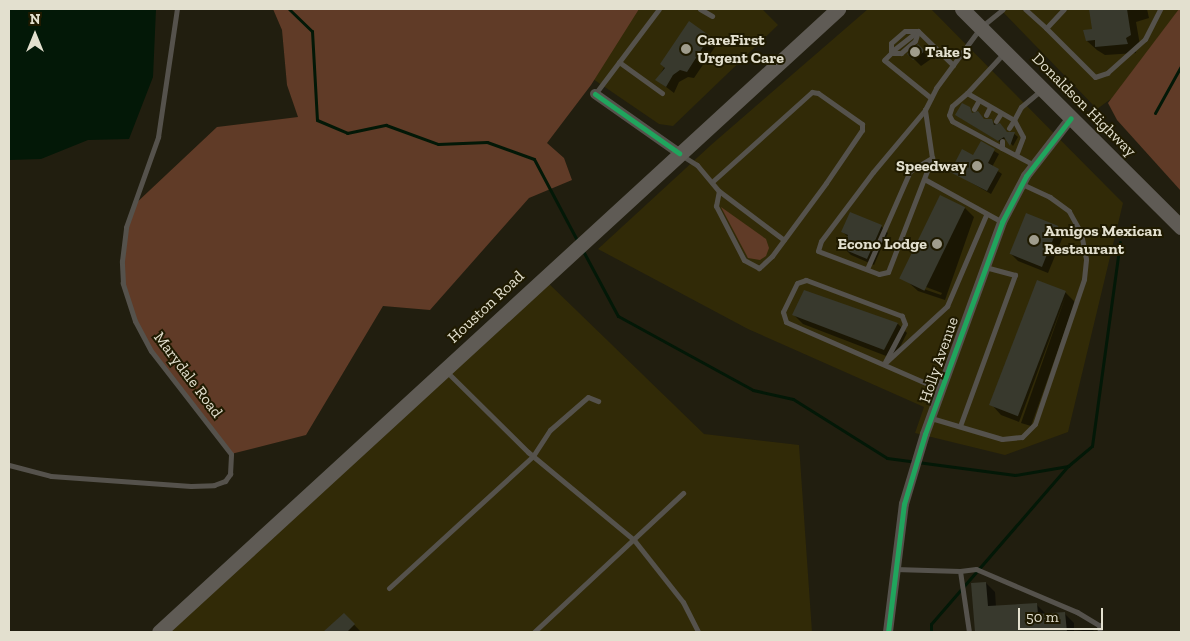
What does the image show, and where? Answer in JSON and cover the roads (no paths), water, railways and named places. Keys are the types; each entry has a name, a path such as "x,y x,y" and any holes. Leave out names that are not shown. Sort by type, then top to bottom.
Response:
{"main road":[{"name":"Houston Road","path":"159,632 838,9"},
{"name":"Donaldson Highway","path":"962,9 1181,227"}],"street":[{"path":"595,94 679,153"},
{"name":"Holly Avenue","path":"888,632 904,504 985,266 1002,222 1021,184 1071,118"}],"lane":[{"name":"Marydale Road","path":"9,465 51,476 191,486 214,485 225,481 230,474 231,454 150,351 135,321 123,283 122,261 126,227 158,137 177,9"},
{"path":"595,94 659,9"},
{"path":"700,9 712,16"},
{"path":"925,110 932,158 926,180 888,272 879,274 818,251 822,241 873,172 925,110 953,65 981,28 1003,9"},
{"path":"1025,9 1096,77 1107,73 1145,39 1160,9"},
{"path":"1046,28 1064,9"},
{"path":"931,98 884,60 891,52 891,43 905,30 918,31 953,65"},
{"path":"891,52 901,53 915,41 918,31"},
{"path":"1005,52 967,93 952,106 949,115 952,122 1034,165"},
{"path":"619,62 662,93"},
{"path":"1009,128 1021,107 1042,89"},
{"path":"713,181 809,93 816,92 861,122 863,127 804,213 765,264 759,268 750,266 716,206 719,191"},
{"path":"967,93 1014,120 1023,137 1016,155"},
{"path":"974,109 979,100"},
{"path":"986,115 990,107"},
{"path":"996,121 1001,113"},
{"path":"964,128 967,122"},
{"path":"975,135 978,129"},
{"path":"1002,141 1002,148"},
{"path":"679,153 713,181 719,191 784,240"},
{"path":"867,269 910,171 932,158"},
{"path":"926,180 986,215 1002,222"},
{"path":"932,418 1002,439 1022,437 1035,424 1084,279 1081,233 1069,211 1050,197 1021,184"},
{"path":"884,364 947,306 986,215"},
{"path":"960,426 1015,276 985,266"},
{"path":"884,364 905,324 902,316 806,280 797,283 783,312 786,322 942,390"},
{"path":"444,369 534,456 634,540 682,602 698,632"},
{"path":"389,588 534,456 550,430 588,397 598,401"},
{"path":"534,632 682,493"},
{"path":"895,569 960,571 976,569 1007,580 1021,590 1077,612 1099,625 1100,632"},
{"path":"960,571 969,632"}],"waterway":[{"path":"289,9 312,31 317,120 347,133 386,125 438,144 487,142 534,159 578,242"},
{"path":"1155,113 1181,66"},
{"path":"931,632 931,624 1068,466 1092,446 1120,242"},
{"path":"582,249 618,316 753,390 793,399 887,458 1015,475 1068,466"}],"place":[{"name":"CareFirst Urgent Care","path":"686,49"},
{"name":"Take 5","path":"915,52"},
{"name":"Speedway","path":"977,166"},
{"name":"Amigos Mexican Restaurant","path":"1034,240"},
{"name":"Econo Lodge","path":"937,244"}]}
